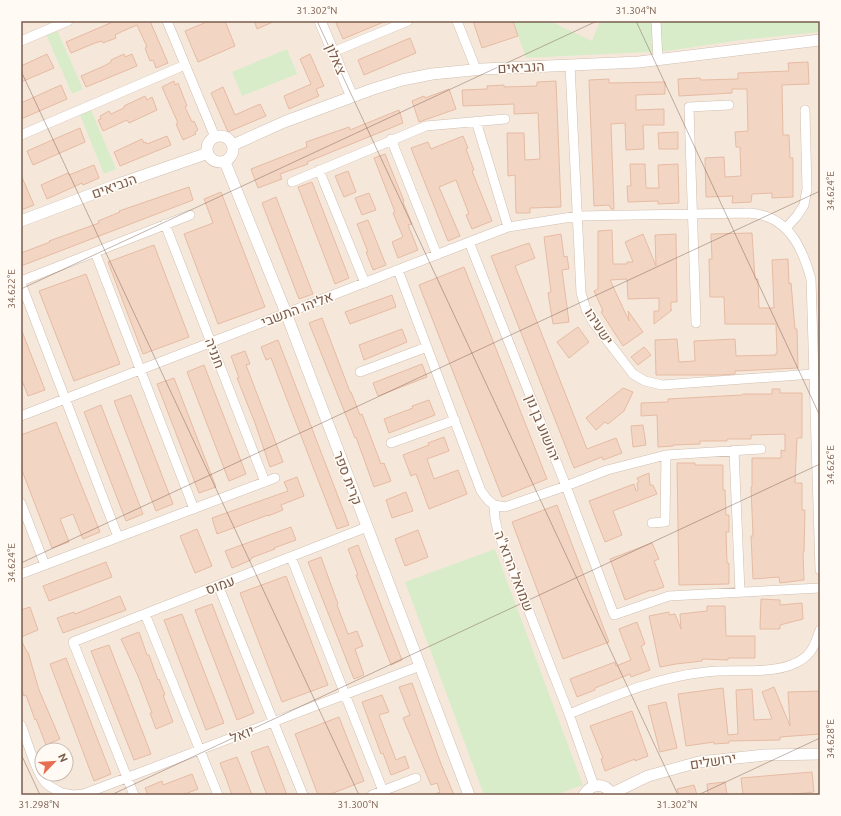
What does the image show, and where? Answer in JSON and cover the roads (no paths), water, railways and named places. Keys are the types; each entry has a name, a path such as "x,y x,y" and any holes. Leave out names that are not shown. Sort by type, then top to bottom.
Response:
{"street":[{"path":"21,41 68,21"},
{"path":"167,21 215,137"},
{"name":"צאלון","path":"320,21 352,97"},
{"path":"333,52 408,21"},
{"path":"457,21 476,69"},
{"path":"656,21 658,60"},
{"name":"הנביאים","path":"233,145 284,122 388,84 440,72 658,60 820,40"},
{"path":"21,134 185,65"},
{"name":"ישעיהו","path":"570,65 581,293 586,309 593,322 633,374 645,381 662,385 813,374"},
{"path":"696,323 689,107 729,105"},
{"path":"804,110 807,189 804,206 786,228 798,244 806,262 810,280 820,570"},
{"path":"292,182 391,139 426,126 505,119"},
{"path":"476,121 508,227"},
{"path":"224,136 231,141 233,145 233,153 229,160 225,162 215,161 208,153 207,149 209,142 215,137 224,136"},
{"path":"391,139 437,255"},
{"name":"הנביאים","path":"21,220 208,153"},
{"name":"קרית ספר","path":"225,162 286,313 469,795"},
{"path":"319,170 365,282"},
{"name":"אליהו התשבי","path":"21,416 508,227 578,216 750,213 766,216 786,228"},
{"path":"118,537 21,282 190,215"},
{"name":"חנניה","path":"165,224 265,482"},
{"name":"יהושוע בן נון","path":"469,242 566,486 614,615 669,596 740,592"},
{"path":"95,252 194,509"},
{"path":"398,270 481,491 494,505 505,507 607,470 666,455 761,449"},
{"path":"360,372 427,348"},
{"path":"391,443 455,420"},
{"path":"734,450 740,592 820,588"},
{"path":"652,523 665,522 666,455"},
{"path":"21,574 275,478"},
{"path":"21,503 45,565"},
{"name":"שמואל הרוא\"ה","path":"494,505 498,532 569,714 594,786"},
{"name":"עמוס","path":"127,777 73,642 367,527"},
{"path":"291,557 383,791"},
{"path":"218,585 303,795"},
{"path":"145,614 218,795"},
{"path":"569,714 643,685 674,676 706,672 780,669 804,659 815,646 820,630"},
{"name":"יואל","path":"62,794 84,794 420,666"},
{"path":"21,725 44,782 62,794"},
{"name":"ירושלים","path":"611,794 648,776 698,762 765,755 820,754"},
{"path":"127,777 134,795"},
{"path":"372,795 416,778"},
{"path":"584,795 587,790 594,786 603,786 608,789 611,794"}]}
